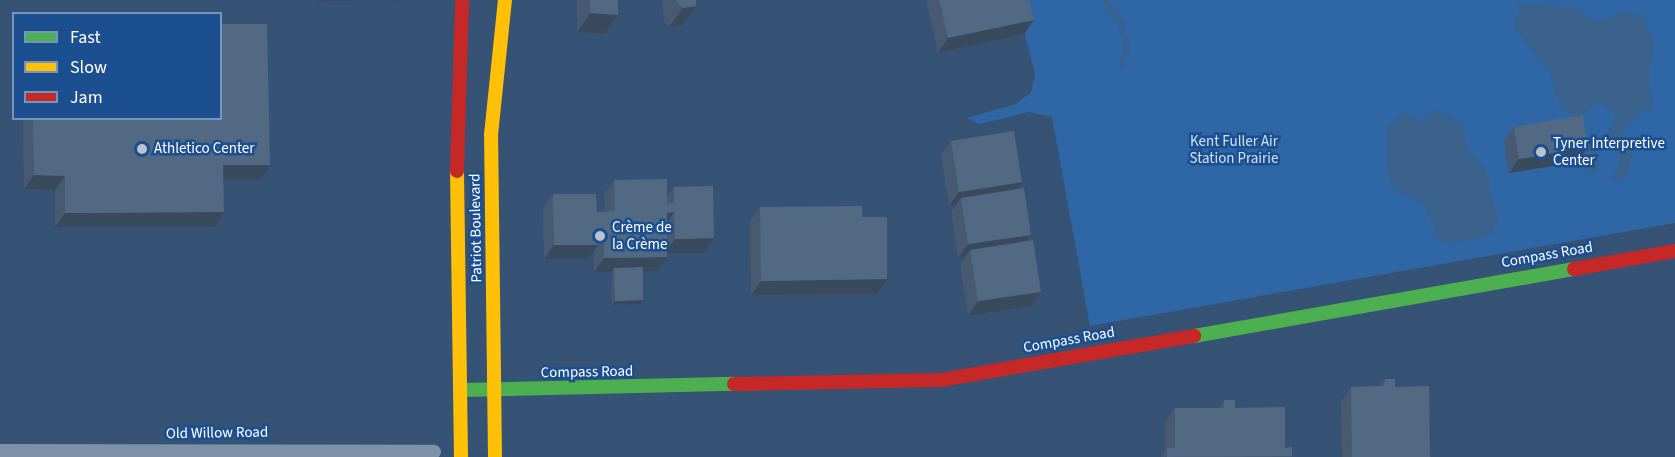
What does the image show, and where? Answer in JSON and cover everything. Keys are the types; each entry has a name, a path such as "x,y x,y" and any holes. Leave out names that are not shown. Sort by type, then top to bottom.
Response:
{"street":[{"name":"Patriot Boulevard","path":"461,457 456,90 462,0"},
{"name":"Patriot Boulevard","path":"495,457 491,135 505,0"},
{"name":"Compass Road","path":"461,390 930,381 1675,251"},
{"name":"Old Willow Road","path":"0,451 434,452"}],"green space":[{"name":"Kent Fuller Air Station Prairie","path":"1016,0 1675,0 1675,223 1090,326 1052,117 1029,112 979,124 967,118 1016,104 1031,92 1035,74"}],"shaded area":[{"path":"1519,4 1575,8 1598,22 1624,11 1645,18 1654,45 1649,77 1653,102 1650,111 1643,110 1625,127 1623,135 1633,155 1626,177 1612,180 1621,159 1610,145 1598,152 1597,170 1589,172 1580,164 1585,159 1583,142 1607,135 1616,114 1599,101 1577,119 1558,101 1549,70 1514,27"},
{"path":"1433,110 1462,123 1469,153 1486,170 1498,219 1493,232 1479,239 1447,242 1437,237 1424,203 1394,190 1386,165 1387,129 1403,113 1424,122"}],"building":[{"path":"590,0 618,0 618,15 590,13"},
{"path":"677,0 696,0 696,6 683,8"},
{"path":"939,0 1029,0 1034,20 948,38"},
{"name":"Athletico Center","path":"222,24 267,24 270,165 223,165 224,212 65,213 65,176 34,175 33,120 222,120"},
{"path":"1583,115 1588,147 1519,159 1514,127"},
{"path":"1014,131 1022,182 959,192 951,141"},
{"name":"Crème de la Crème","path":"667,179 667,204 674,203 674,187 713,186 714,238 675,239 674,212 667,213 667,257 604,258 604,231 597,231 598,245 554,245 553,194 596,194 597,212 615,211 614,180"},
{"path":"1024,188 1031,235 968,244 961,198"},
{"path":"862,206 862,217 887,217 887,279 761,281 760,207"},
{"path":"1033,240 1041,292 978,301 970,250"},
{"path":"643,267 643,300 615,301 614,268"},
{"path":"1385,379 1395,379 1395,387 1429,386 1430,457 1352,457 1351,387 1384,386"},
{"path":"1224,400 1235,400 1235,408 1285,407 1285,448 1292,447 1292,456 1167,457 1167,448 1175,448 1175,408 1224,408"}],"waterway":[{"path":"1105,0 1121,23 1127,49 1121,65"}],"traffic: fast":[{"path":"1194,336 1574,269"},
{"path":"461,390 734,384"}],"traffic: slow":[{"path":"495,457 491,135 505,0"},
{"path":"457,171 461,457"}],"traffic: jam":[{"path":"457,171 462,0"},
{"path":"1574,269 1675,251"},
{"path":"734,384 941,380 1194,336"}],"place":[{"name":"Athletico Center","path":"142,149"},
{"name":"Tyner Interpretive Center","path":"1541,152"},
{"name":"Crème de la Crème","path":"600,236"}]}
